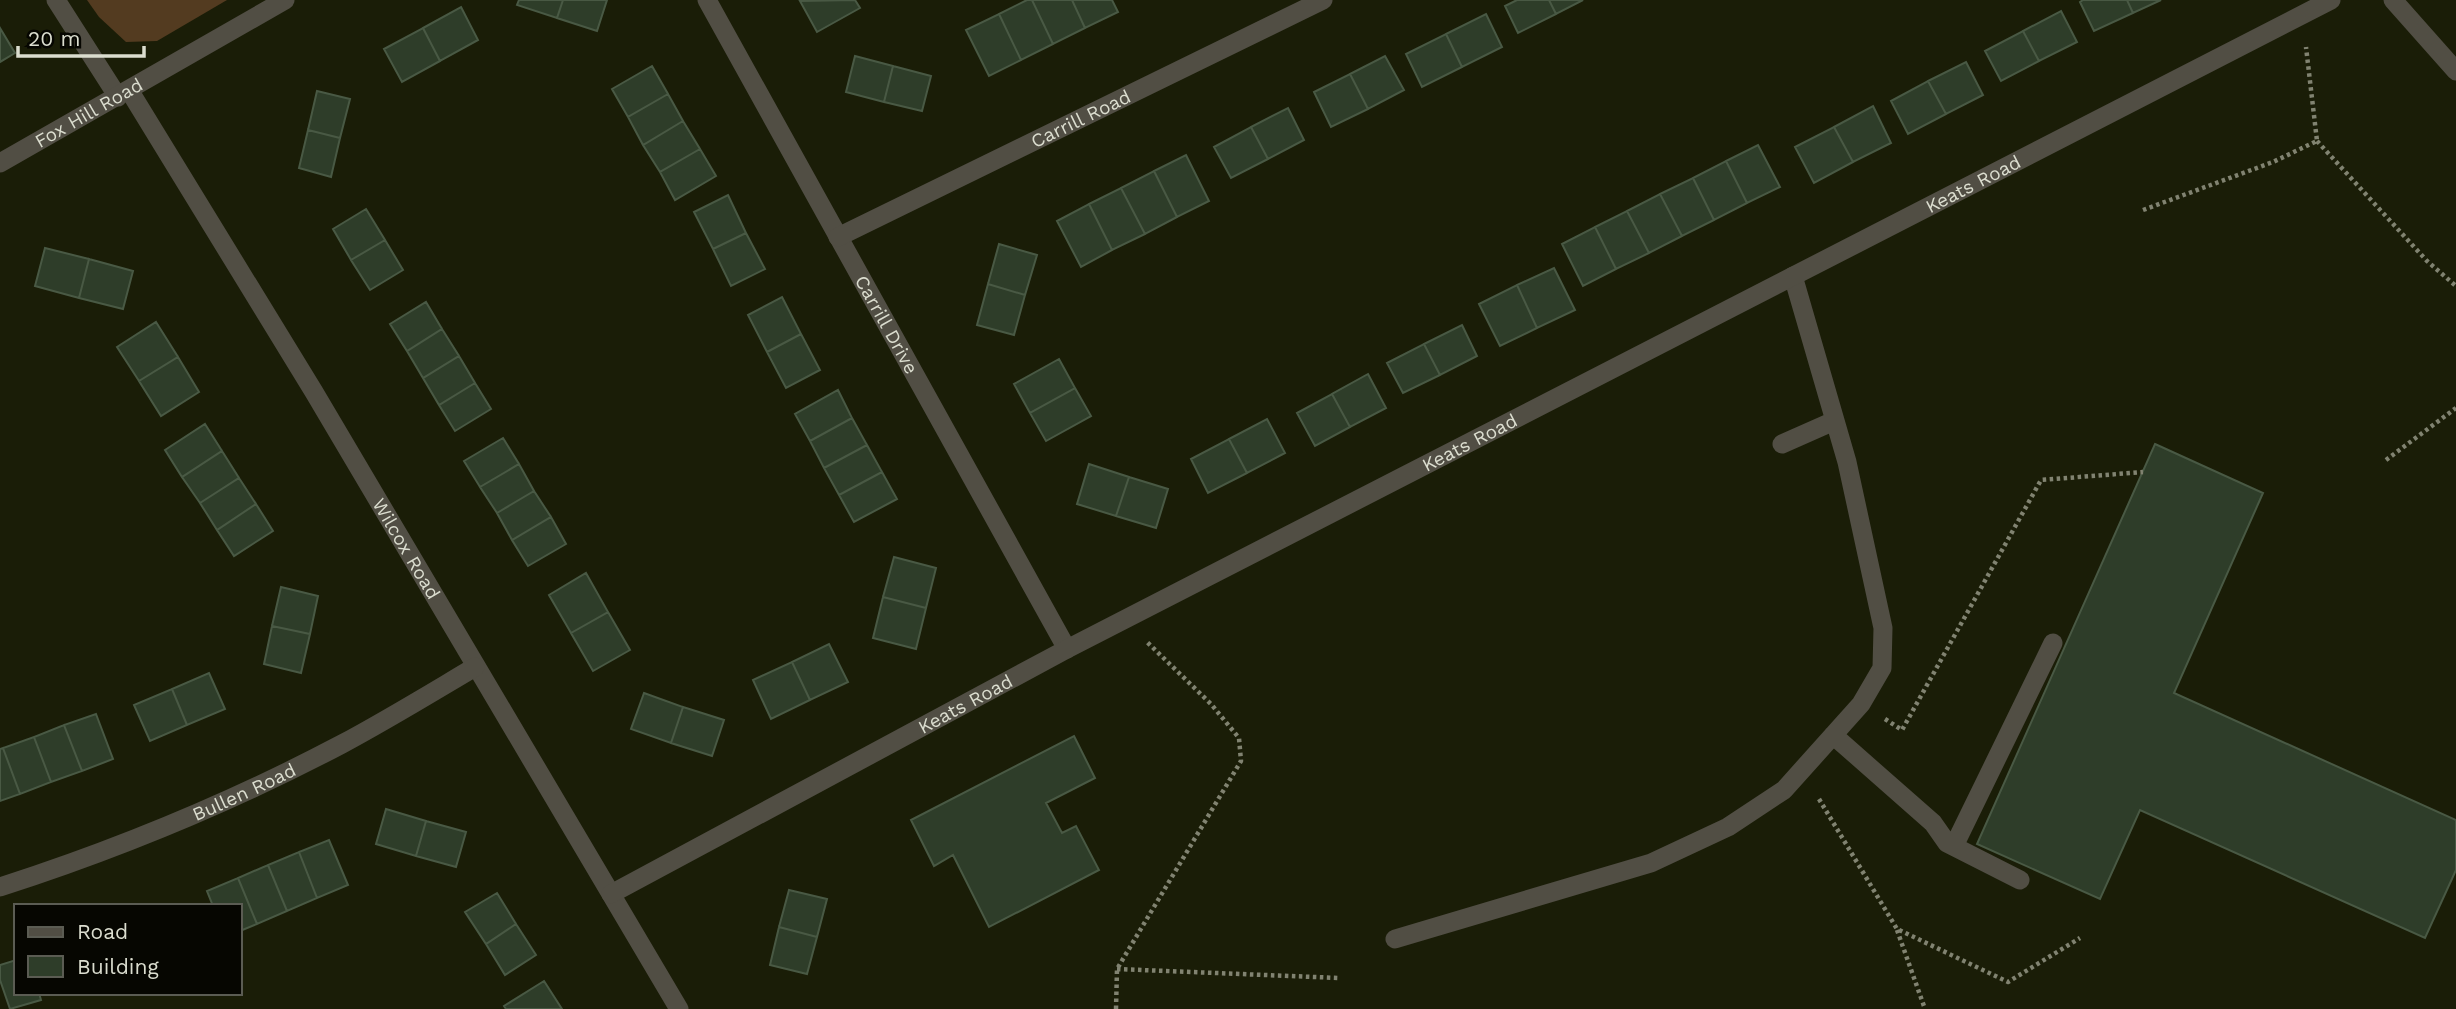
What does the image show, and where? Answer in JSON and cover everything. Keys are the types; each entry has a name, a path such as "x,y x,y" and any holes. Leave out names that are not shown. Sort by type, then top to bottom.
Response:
{"street":[{"name":"Wilcox Road","path":"56,0 124,93 321,403 679,1009"},
{"name":"Fox Hill Road","path":"0,163 285,0"},
{"name":"Carrill Drive","path":"707,0 1067,649"},
{"name":"Carrill Road","path":"838,237 1323,0"},
{"name":"Keats Road","path":"611,894 1124,619 2331,0"},
{"path":"2393,0 2456,71"},
{"path":"1395,939 1651,863 1728,827 1784,790 1861,704 1882,668 1883,628 1847,462 1793,276"},
{"path":"1782,444 1834,421"},
{"path":"1954,846 2053,643"},
{"name":"Bullen Road","path":"0,887 139,839 239,796 344,744 475,667"},
{"path":"1833,735 1933,823 1954,846 2020,880"}],"path":[{"path":"2302,15 2317,141 2427,261 2456,286"},
{"path":"2143,210 2273,162 2317,141"},
{"path":"2386,460 2456,408"},
{"path":"1861,704 1902,730 2041,480 2143,472"},
{"path":"1116,1009 1117,969 1241,761 1239,738 1211,704 1124,619"},
{"path":"1802,771 1897,929 1925,1009"},
{"path":"1897,929 2008,982 2080,938"},
{"path":"1117,969 1339,978"}],"shaded area":[{"path":"87,0 227,0 157,41 126,42 99,17"}],"building":[{"path":"519,0 563,0 557,18 517,5"},
{"path":"563,0 607,0 597,31 557,18"},
{"path":"855,0 860,8 817,32 800,1"},
{"path":"1032,0 1053,44 1021,60 999,14"},
{"path":"1032,0 1072,0 1085,28 1053,44"},
{"path":"1072,0 1112,0 1118,12 1085,28"},
{"path":"1517,0 1549,0 1556,14 1518,33 1505,6"},
{"path":"1549,0 1583,0 1556,14"},
{"path":"2127,0 2133,13 2094,31 2080,2"},
{"path":"2127,0 2161,0 2133,13"},
{"path":"461,7 478,40 440,61 423,28"},
{"path":"2061,11 2077,42 2039,61 2023,31"},
{"path":"999,14 1021,60 989,76 966,30"},
{"path":"1486,14 1502,47 1462,67 1446,34"},
{"path":"0,28 15,53 0,62"},
{"path":"423,28 440,61 402,82 384,49"},
{"path":"2023,31 2039,61 2001,81 1985,51"},
{"path":"1446,34 1462,67 1422,87 1406,54"},
{"path":"855,56 893,66 884,102 846,92"},
{"path":"1385,56 1404,90 1368,109 1350,74"},
{"path":"1966,62 1983,95 1946,114 1928,81"},
{"path":"652,66 668,94 628,117 612,89"},
{"path":"893,66 931,76 922,111 884,102"},
{"path":"1350,74 1368,109 1331,127 1314,92"},
{"path":"1928,81 1946,114 1908,134 1891,101"},
{"path":"317,91 350,99 340,138 308,130"},
{"path":"668,94 683,121 643,145 628,117"},
{"path":"1873,106 1891,143 1853,162 1834,127"},
{"path":"1288,108 1304,140 1268,159 1251,127"},
{"path":"683,121 700,149 660,172 643,145"},
{"path":"1251,127 1268,159 1231,178 1214,147"},
{"path":"1834,127 1853,162 1814,183 1795,147"},
{"path":"308,130 340,138 331,177 299,168"},
{"path":"1758,145 1780,187 1747,203 1726,161"},
{"path":"700,149 716,176 675,200 660,172"},
{"path":"1186,155 1209,201 1177,217 1154,171"},
{"path":"1726,161 1747,203 1714,220 1693,178"},
{"path":"1154,171 1177,217 1145,234 1121,188"},
{"path":"1693,178 1714,220 1682,236 1660,194"},
{"path":"1121,188 1145,234 1112,250 1089,204"},
{"path":"1660,194 1682,236 1649,253 1627,211"},
{"path":"728,195 746,233 713,249 694,212"},
{"path":"1089,204 1112,250 1081,267 1057,221"},
{"path":"366,209 385,240 351,260 333,229"},
{"path":"1627,211 1649,253 1616,269 1595,227"},
{"path":"1595,227 1616,269 1583,286 1562,244"},
{"path":"746,233 765,269 731,286 713,249"},
{"path":"385,240 403,270 370,290 351,260"},
{"path":"999,244 1037,255 1025,295 988,284"},
{"path":"45,248 89,259 79,298 35,286"},
{"path":"89,259 133,271 123,309 79,298"},
{"path":"1554,268 1575,310 1537,328 1517,285"},
{"path":"988,284 1025,295 1014,335 977,325"},
{"path":"1517,285 1537,328 1500,346 1479,304"},
{"path":"782,297 801,334 767,352 748,315"},
{"path":"426,302 442,329 407,351 390,324"},
{"path":"156,322 178,357 139,381 117,347"},
{"path":"1462,325 1477,356 1440,375 1424,344"},
{"path":"442,329 459,356 423,378 407,351"},
{"path":"801,334 820,370 786,388 767,352"},
{"path":"1424,344 1440,375 1403,393 1387,363"},
{"path":"459,356 475,383 439,405 423,378"},
{"path":"178,357 199,392 161,416 139,381"},
{"path":"1059,359 1075,388 1030,413 1014,384"},
{"path":"1368,374 1386,408 1350,427 1332,394"},
{"path":"475,383 491,409 455,431 439,405"},
{"path":"1075,388 1091,416 1046,441 1030,413"},
{"path":"838,390 852,418 810,441 795,414"},
{"path":"1332,394 1350,427 1315,446 1297,413"},
{"path":"852,418 867,445 824,468 810,441"},
{"path":"1267,419 1285,453 1247,473 1229,439"},
{"path":"205,424 222,451 182,477 165,450"},
{"path":"503,438 519,464 480,487 464,461"},
{"path":"1229,439 1247,473 1208,493 1191,459"},
{"path":"2155,444 2263,493 2174,693 2456,820 2456,870 2425,938 2140,810 2100,899 1977,844"},
{"path":"867,445 882,472 839,495 824,468"},
{"path":"222,451 239,478 200,503 182,477"},
{"path":"519,464 534,491 497,513 480,487"},
{"path":"1089,464 1129,477 1116,516 1077,504"},
{"path":"882,472 897,499 854,522 839,495"},
{"path":"1129,477 1168,489 1156,528 1116,516"},
{"path":"239,478 256,504 217,530 200,503"},
{"path":"534,491 551,517 512,540 497,513"},
{"path":"256,504 273,531 234,556 217,530"},
{"path":"551,517 566,544 528,566 512,540"},
{"path":"894,557 936,568 926,608 883,597"},
{"path":"586,573 608,612 571,633 549,595"},
{"path":"281,587 318,596 310,634 272,626"},
{"path":"883,597 926,608 916,649 873,638"},
{"path":"608,612 630,650 593,671 571,633"},
{"path":"272,626 310,634 301,673 264,664"},
{"path":"829,644 848,682 810,700 792,662"},
{"path":"792,662 810,700 771,719 753,680"},
{"path":"209,673 225,709 187,725 172,689"},
{"path":"172,689 187,725 150,741 134,705"},
{"path":"644,693 683,707 671,743 631,729"},
{"path":"683,707 724,720 712,756 671,743"},
{"path":"96,714 113,759 82,771 64,725"},
{"path":"64,725 82,771 51,782 34,737"},
{"path":"1074,736 1095,778 1046,803 1062,833 1076,826 1099,870 989,927 953,855 934,866 911,820"},
{"path":"34,737 51,782 20,794 3,748"},
{"path":"3,748 20,794 0,801 0,749"},
{"path":"386,809 426,821 416,856 376,844"},
{"path":"426,821 466,832 456,867 416,856"},
{"path":"329,840 348,885 317,898 299,852"},
{"path":"299,852 317,898 287,911 268,865"},
{"path":"268,865 287,911 257,924 238,878"},
{"path":"238,878 257,924 242,930 242,904 212,904 207,891"},
{"path":"789,890 827,899 817,937 779,927"},
{"path":"497,893 516,924 486,944 465,912"},
{"path":"516,924 536,955 505,975 486,944"},
{"path":"779,927 817,937 807,974 770,965"},
{"path":"14,961 14,995 40,995 41,1000 10,1009 0,980 0,965"},
{"path":"544,981 562,1009 506,1009 504,1006"}]}
